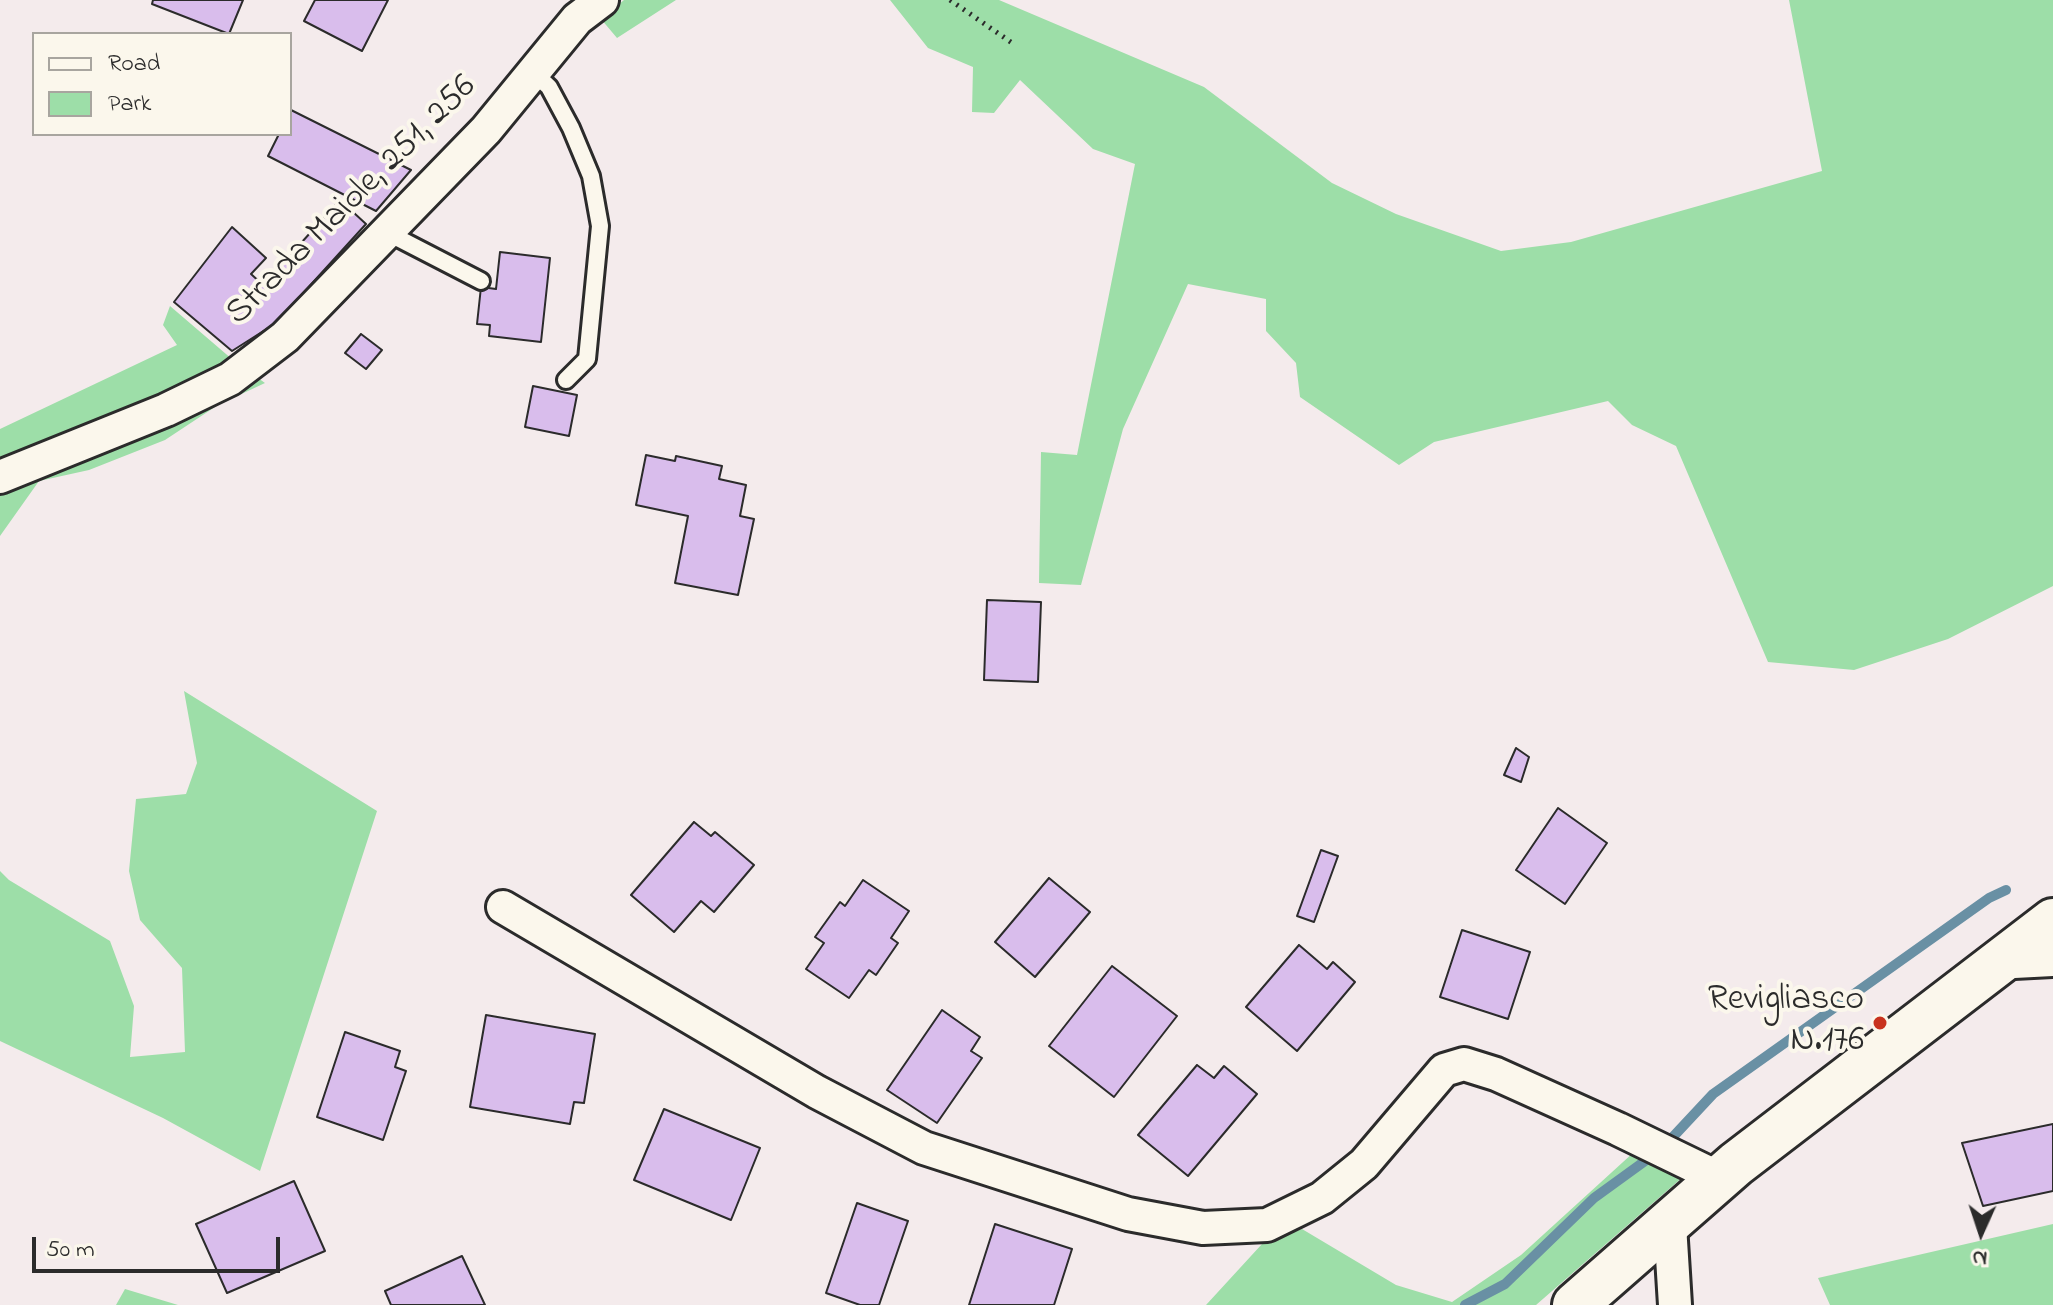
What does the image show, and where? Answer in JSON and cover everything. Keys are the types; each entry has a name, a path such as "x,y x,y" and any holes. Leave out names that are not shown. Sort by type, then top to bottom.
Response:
{"street":[{"name":"Strada Maiole, 251, 256","path":"0,477 166,410 230,379 285,337 486,130 577,19 602,0"},
{"path":"503,907 817,1092 924,1148 1128,1214 1203,1228 1267,1225 1322,1198 1364,1164 1444,1070 1464,1064 1496,1074 1719,1178"},
{"path":"1575,1305 1670,1225 1719,1178 1995,963 2048,937"},
{"path":"1670,1225 1675,1305"}],"lane":[{"path":"533,72 549,87 571,128 591,176 600,226 587,359 566,380"},
{"path":"388,233 481,281"}],"path":[{"path":"950,0 1015,45"}],"green space":[{"path":"624,0 676,0 617,38 601,19"},
{"path":"890,0 999,0 1204,87 1332,183 1396,214 1501,251 1571,242 1822,171 1789,0 2053,0 2053,586 1948,639 1854,670 1768,662 1676,446 1632,425 1608,401 1434,442 1399,465 1300,397 1296,363 1266,331 1266,299 1188,284 1123,429 1081,585 1039,583 1041,452 1077,455 1135,164 1093,149 1020,80 994,113 972,112 973,67 928,48"},
{"path":"170,306 233,360 226,370 0,468 0,429 177,345 163,325"},
{"path":"251,373 265,383 218,405 165,440 89,470 39,481 0,536 0,485"},
{"path":"184,691 377,811 260,1171 163,1118 0,1041 0,871 9,880 110,941 134,1006 130,1057 185,1052 182,968 140,920 129,871 136,799 186,794 197,763"},
{"path":"1634,1152 1684,1176 1536,1305 1206,1305 1262,1244 1302,1229 1396,1285 1452,1302 1521,1255"},
{"path":"2053,1224 2053,1305 1830,1305 1818,1278"},
{"path":"125,1289 178,1305 116,1305"}],"building":[{"path":"153,0 243,0 230,32 152,4"},
{"path":"315,0 388,0 362,51 304,21"},
{"path":"292,110 411,170 376,211 268,156 278,136 292,136"},
{"path":"340,200 366,224 276,323 232,351 174,302 232,227 266,258 251,274 263,285"},
{"path":"500,252 550,258 541,342 489,336 490,325 477,324 481,287 496,289"},
{"path":"361,334 382,350 366,369 345,353"},
{"path":"533,386 577,395 569,436 525,427"},
{"path":"646,455 675,461 676,456 722,466 719,479 746,485 740,516 754,519 738,595 675,583 688,516 636,505"},
{"path":"987,600 1041,602 1038,682 984,680"},
{"path":"1516,748 1529,757 1521,782 1504,775"},
{"path":"1558,808 1607,843 1565,904 1516,870"},
{"path":"694,822 711,836 715,832 754,865 714,912 701,901 674,932 631,895"},
{"path":"1321,850 1338,856 1314,922 1297,916"},
{"path":"1049,878 1090,912 1035,977 995,942"},
{"path":"863,880 909,911 891,938 898,943 876,975 869,970 849,998 806,969 824,943 815,937 840,902 845,906"},
{"path":"1462,930 1530,952 1508,1019 1440,997"},
{"path":"1299,945 1327,969 1333,962 1355,982 1297,1051 1246,1007"},
{"path":"1112,966 1177,1016 1114,1097 1049,1046"},
{"path":"942,1010 980,1037 971,1051 982,1058 937,1123 887,1090"},
{"path":"486,1015 595,1034 584,1103 574,1102 570,1124 470,1107"},
{"path":"345,1032 400,1051 395,1067 406,1071 383,1140 317,1117"},
{"path":"1197,1065 1214,1078 1224,1066 1257,1094 1188,1176 1138,1135"},
{"path":"664,1109 760,1148 731,1220 634,1180"},
{"path":"2053,1124 2053,1191 1983,1206 1962,1143"},
{"path":"294,1181 325,1251 227,1293 196,1224"},
{"path":"857,1203 908,1221 879,1305 860,1305 826,1293"},
{"path":"995,1224 1072,1249 1054,1305 969,1305"},
{"path":"462,1256 485,1305 391,1305 385,1291"}],"waterway":[{"path":"1671,1139 1713,1094 1989,898 2006,890"},
{"path":"1465,1305 1505,1284 1594,1198 1645,1161"}],"place":[{"name":"Revigliasco N.176","path":"1880,1023"}]}
